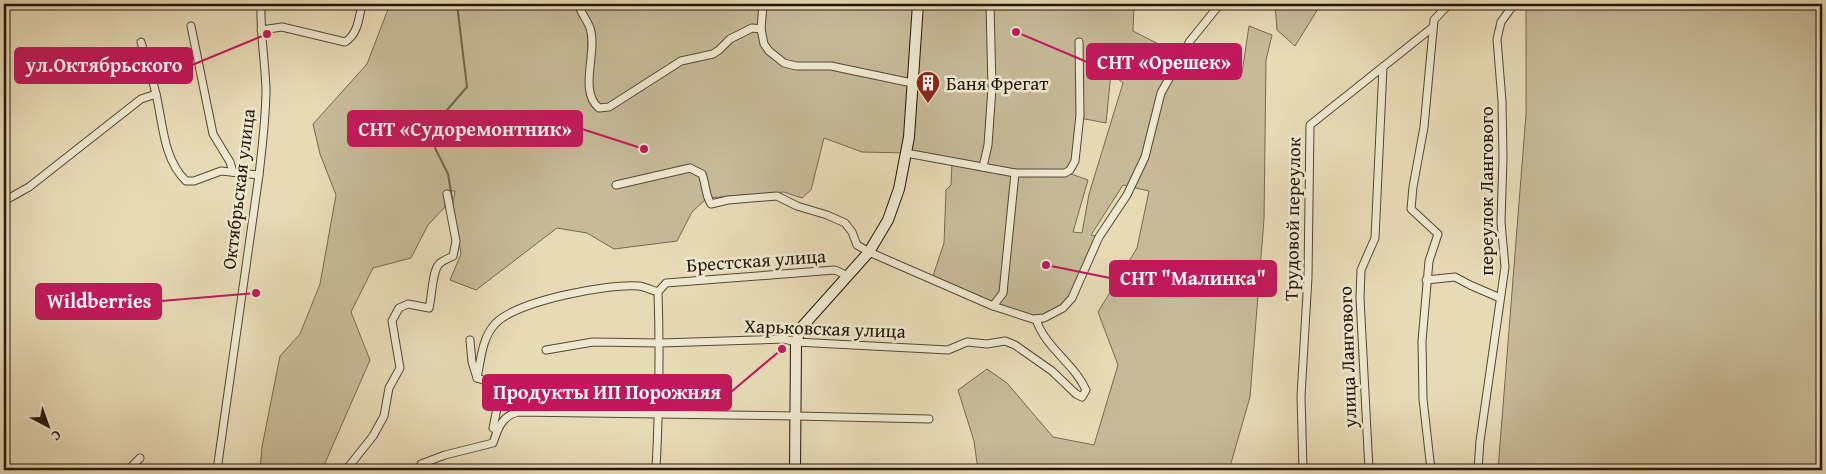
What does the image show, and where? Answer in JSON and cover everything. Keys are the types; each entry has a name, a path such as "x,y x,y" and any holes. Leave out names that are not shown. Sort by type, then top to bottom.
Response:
{"street":[{"name":"Октябрьская улица","path":"217,470 264,132 266,89 261,30 261,4"},
{"path":"261,30 282,27 345,42 350,40 357,30 362,4"},
{"path":"578,4 582,16 590,27 592,56 589,72 590,87 593,104 599,108 609,107 681,61 712,54 742,33 752,28 762,29"},
{"path":"763,4 762,29 764,44 769,51 784,63 796,66 831,66 912,83"},
{"path":"795,470 796,342 801,328 869,252 888,220 899,190 909,137 918,4"},
{"path":"983,167 988,145 992,88 990,4"},
{"path":"616,185 690,168 702,174 706,183 707,198 710,204 728,200 777,196 845,224 852,232 858,245 869,252 993,306 1036,319 1044,318 1063,308 1072,298 1099,237 1127,195 1145,157 1161,94 1190,41 1220,4"},
{"path":"1431,470 1423,390 1422,341 1426,280 1429,260 1438,234 1412,209 1413,186 1424,127 1434,20 1449,4"},
{"name":"переулок Лангового","path":"1478,470 1480,441 1505,266 1501,222 1502,101 1497,39 1501,22 1514,4"},
{"path":"192,26 213,134 230,162 232,172"},
{"name":"Трудовой переулок","path":"1303,470 1301,396 1308,277 1310,125 1433,27"},
{"path":"141,42 156,94 168,153 181,176 186,181 194,181 221,171 259,175"},
{"path":"906,153 1015,172 1065,173 1070,170 1075,161 1080,115 1079,42"},
{"name":"улица Лангового","path":"1369,470 1360,298 1361,270 1375,238 1383,66"},
{"path":"4,201 29,187 141,99 156,94"},
{"path":"993,306 1003,293 1015,172"},
{"path":"346,470 373,436 384,416 389,388 400,368 392,321 398,308 408,304 429,308 433,279 438,265 453,256 456,241 447,194"},
{"name":"Брестская улица","path":"658,292 666,283 835,270 848,276"},
{"path":"1426,280 1455,276 1470,286 1500,298"},
{"path":"477,378 486,335 497,322 510,314 528,306 574,292 640,286 658,292 660,343 656,470"},
{"name":"Харьковская улица","path":"546,350 593,342 660,343 784,339 796,342 948,350 967,342 987,344 1005,341 1015,345 1052,371 1076,394 1082,397 1086,390 1082,381 1050,346 1036,319"},
{"path":"470,340 472,362 477,378"},
{"path":"477,378 498,385 501,389 493,428 497,430"},
{"path":"420,467 445,455 492,443 497,430 508,415 518,412 929,419"},
{"path":"128,470 140,458"}],"shaded area":[{"path":"390,4 1134,4 1133,31 1186,58 1197,47 1242,73 1249,26 1272,35 1266,60 1264,219 1250,397 1229,470 978,470 974,441 958,390 987,369 1007,383 1053,437 1094,445 1118,365 1098,312 1137,248 1149,191 1123,185 1091,235 1099,237 1063,308 1033,319 932,279 944,243 946,190 951,185 952,162 906,153 862,152 824,138 811,190 802,198 784,192 707,198 692,212 677,241 614,249 587,233 557,228 476,290 450,280 461,254 453,204 455,191 445,191 445,207 428,225 411,258 373,268 351,312 370,360 322,470 260,470 262,447 280,356 300,334 320,284 336,195 320,154 313,124 367,64","holes":["1111,73 1123,83 1089,194 1082,233 1073,232 1088,180 1071,174 1070,170 1080,118 1106,123"]},
{"path":"1275,4 1321,4 1295,46 1277,30"},
{"path":"1526,4 1822,4 1822,470 1498,470 1526,114"}],"waterway":[{"path":"452,198 448,174 435,148 440,118 467,87 457,4"}],"place":[{"name":"СНТ «Орешек»","path":"1016,32"},
{"name":"ул.Октябрьского","path":"267,34"},
{"name":"Баня Фрегат","path":"928,104"},
{"name":"СНТ «Судоремонтник»","path":"644,149"},
{"name":"СНТ \"Малинка\"","path":"1046,265"},
{"name":"Wildberries","path":"256,293"},
{"name":"Продукты ИП Порожняя","path":"782,349"}]}
